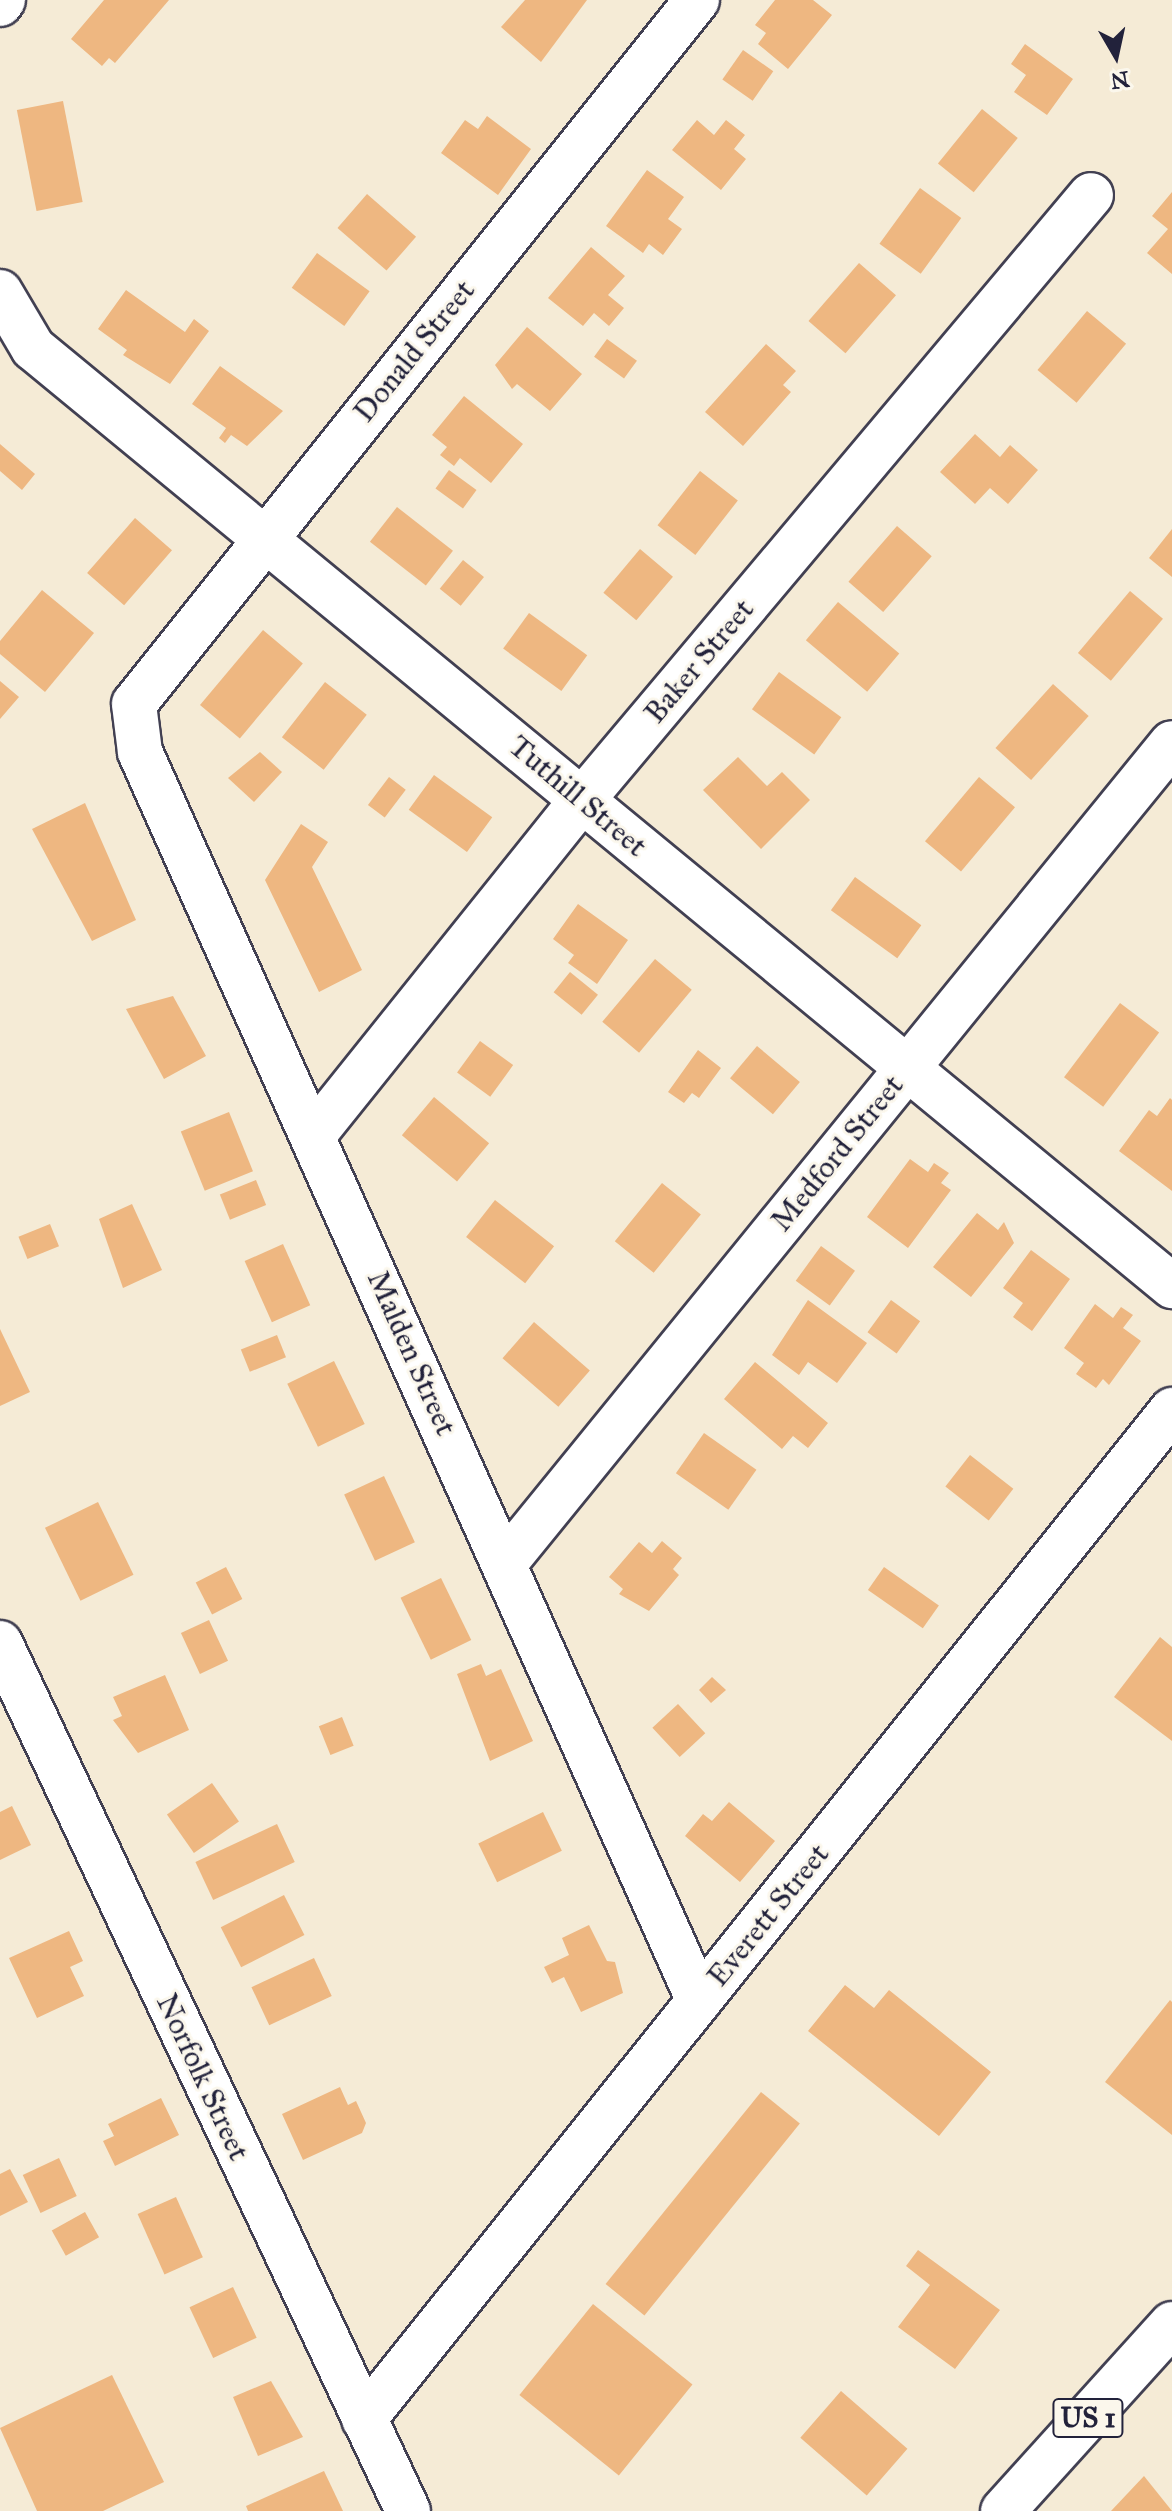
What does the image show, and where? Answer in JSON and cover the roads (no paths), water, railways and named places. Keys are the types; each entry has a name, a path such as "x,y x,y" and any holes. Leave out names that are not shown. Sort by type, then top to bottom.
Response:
{"street":[{"name":"Donald Street","path":"134,704 697,0"},
{"name":"Baker Street","path":"315,1133 583,799 1091,195"},
{"name":"Tuthill Street","path":"0,292 33,348 1172,1286"},
{"name":"Malden Street","path":"134,704 140,752 315,1133 699,2001"},
{"name":"Medford Street","path":"504,1564 1172,743"},
{"name":"Everett Street","path":"364,2419 1172,1410"},
{"name":"Norfolk Street","path":"0,1643 408,2511"},
{"name":"US 1","path":"1003,2511 1172,2324"}]}
